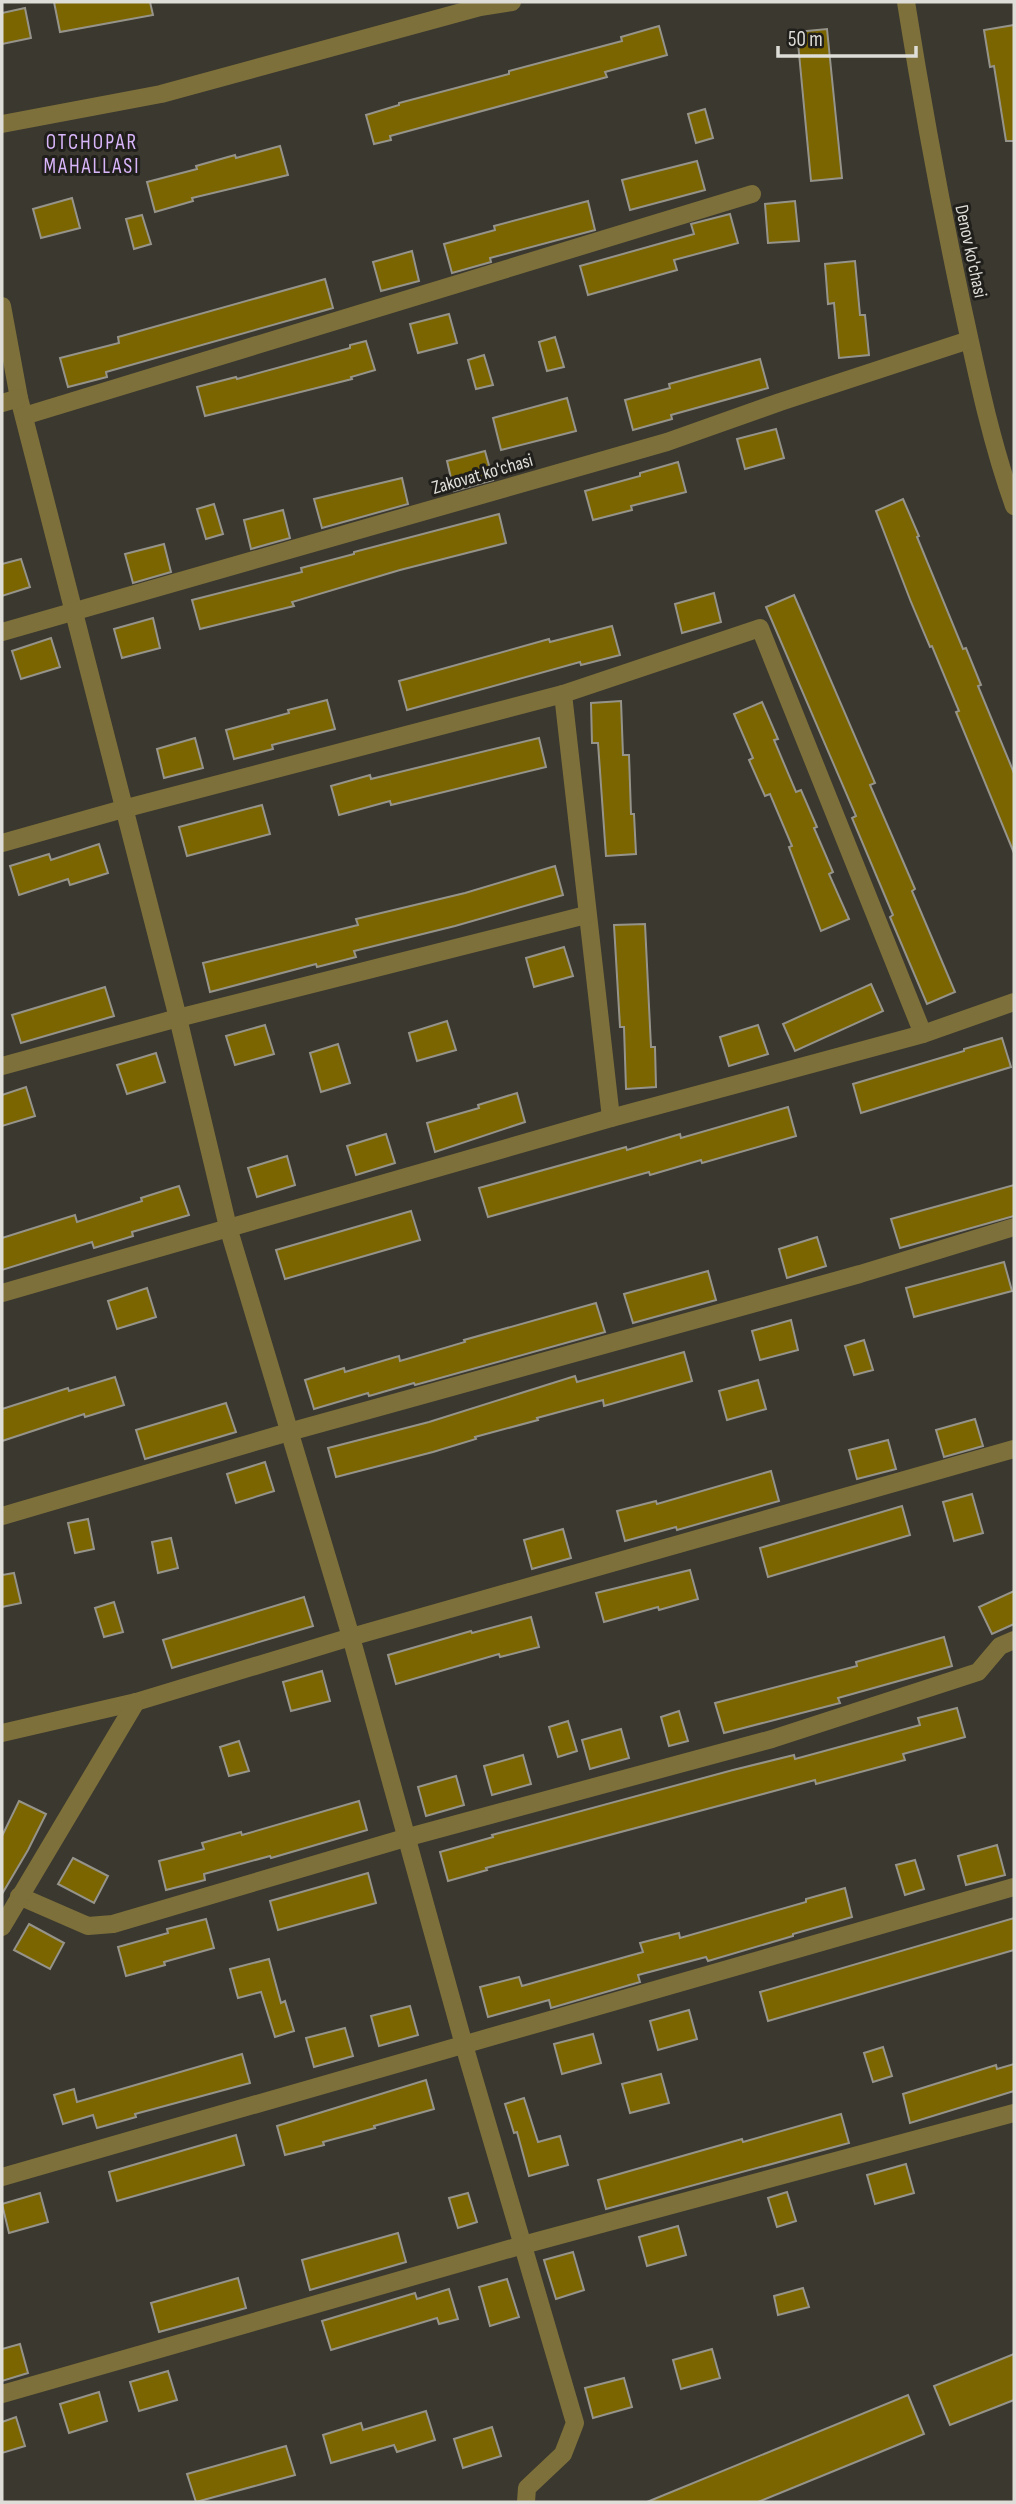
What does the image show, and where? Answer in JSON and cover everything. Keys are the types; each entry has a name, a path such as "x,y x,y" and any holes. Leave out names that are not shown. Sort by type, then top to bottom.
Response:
{"street":[{"path":"2,124 161,94 480,6 512,2"},
{"name":"Denov ko'chasi","path":"906,2 935,178 969,340 998,459 1014,506"},
{"path":"15,406 751,194"},
{"path":"2,306 15,406 74,612 178,1018 228,1227 351,1637 405,1839 575,2423 563,2454 527,2488 526,2502"},
{"name":"Zakovat ko'chasi","path":"2,632 667,442 969,340"},
{"path":"2,843 563,694 760,628 923,1034"},
{"path":"563,694 611,1118"},
{"path":"2,1066 178,1018 586,915"},
{"path":"2,1293 611,1118 923,1034 1014,1002"},
{"path":"2,1516 289,1432 860,1274 1014,1227"},
{"path":"2,1733 136,1702 351,1637 1014,1449"},
{"path":"19,1896 88,1926 113,1924 405,1839 772,1739 978,1672 1000,1646 1014,1640"},
{"path":"2,1927 136,1702"},
{"path":"2,2177 1014,1887"},
{"path":"2,2394 523,2245 1014,2113"}],"building":[{"path":"54,2 150,2 153,15 60,32"},
{"path":"25,8 31,38 2,44 2,13"},
{"path":"1014,25 1014,141 1006,141 994,66 990,67 984,30"},
{"path":"659,26 667,55 605,72 607,77 390,136 391,140 374,144 366,115 399,103 509,74 509,71 622,41 621,37"},
{"path":"827,29 842,178 811,181 797,32"},
{"path":"705,109 713,138 696,143 688,114"},
{"path":"280,146 288,175 192,198 193,201 155,212 147,182 197,169 196,166 235,155 236,158"},
{"path":"697,161 705,190 630,210 622,180"},
{"path":"72,198 80,228 41,238 33,209"},
{"path":"588,201 595,230 490,258 491,262 452,273 444,244 495,230 494,226"},
{"path":"795,201 799,241 768,243 765,204"},
{"path":"730,214 738,243 674,260 677,270 588,295 580,266 694,234 691,224"},
{"path":"142,215 151,244 134,249 126,219"},
{"path":"412,251 419,281 381,291 373,262"},
{"path":"855,261 860,315 865,315 869,355 839,358 834,303 828,304 825,264"},
{"path":"325,279 333,308 106,372 107,377 68,387 60,358 119,343 118,337"},
{"path":"449,314 457,343 418,353 410,324"},
{"path":"555,337 564,367 547,371 539,342"},
{"path":"366,341 375,370 351,377 352,379 205,416 197,387 236,377 237,379 350,348 350,345"},
{"path":"484,355 493,385 476,389 468,360"},
{"path":"760,359 768,388 671,415 672,419 633,430 625,400 670,388 669,384"},
{"path":"567,398 576,431 501,450 493,418"},
{"path":"776,429 784,458 745,469 737,439"},
{"path":"485,451 493,480 454,491 447,461"},
{"path":"678,462 686,492 631,506 632,510 593,520 585,491"},
{"path":"402,478 408,504 322,528 314,499"},
{"path":"903,499 963,649 966,648 981,685 978,686 1014,773 1014,853 956,712 959,711 911,602 876,511"},
{"path":"214,504 223,534 206,539 197,509"},
{"path":"283,510 290,538 251,549 244,520"},
{"path":"499,514 506,543 400,570 292,602 294,606 200,629 192,600 302,572 301,568 354,552"},
{"path":"164,544 171,572 133,583 125,554"},
{"path":"21,559 30,587 2,596 2,564"},
{"path":"714,593 721,622 682,633 675,604"},
{"path":"794,595 875,783 870,785 915,889 912,891 955,992 927,1004 852,818 856,816 766,607"},
{"path":"153,618 160,648 122,658 114,629"},
{"path":"612,626 620,655 581,665 580,662 407,710 399,681 549,639 550,642"},
{"path":"51,638 60,667 21,679 12,651"},
{"path":"327,700 335,729 272,745 273,749 234,759 226,730"},
{"path":"621,701 623,755 629,755 631,814 634,814 636,854 606,856 598,743 592,743 591,703"},
{"path":"762,702 778,739 774,740 796,792 801,790 817,827 814,828 833,872 829,874 849,919 821,931 789,847 792,846 770,794 765,796 749,760 753,758 734,714"},
{"path":"195,738 203,768 164,778 157,749"},
{"path":"539,738 546,767 391,805 390,801 339,815 331,786 370,775 371,779"},
{"path":"262,805 270,834 187,856 179,827"},
{"path":"99,844 108,873 70,885 68,879 19,895 10,866 49,854 51,860"},
{"path":"555,866 563,895 354,951 356,957 317,967 316,964 210,992 203,963 358,925 356,919 465,893"},
{"path":"645,924 651,1047 655,1047 656,1087 626,1089 624,1027 620,1027 614,925"},
{"path":"564,947 573,976 534,987 526,958"},
{"path":"871,984 883,1011 795,1051 783,1024"},
{"path":"105,987 114,1016 21,1043 12,1015"},
{"path":"447,1021 456,1050 417,1061 409,1033"},
{"path":"265,1025 274,1054 235,1065 226,1036"},
{"path":"758,1025 768,1054 729,1066 720,1037"},
{"path":"1002,1038 1011,1067 861,1113 853,1084"},
{"path":"338,1044 350,1083 321,1092 310,1053"},
{"path":"156,1053 165,1082 127,1094 117,1065"},
{"path":"26,1087 35,1116 2,1126 2,1095"},
{"path":"517,1093 525,1122 435,1152 427,1123 479,1108 478,1105"},
{"path":"788,1107 796,1136 702,1163 701,1160 650,1175 649,1172 488,1217 479,1188 626,1147 627,1150 680,1134 681,1138"},
{"path":"386,1134 395,1163 356,1175 347,1146"},
{"path":"287,1156 295,1185 257,1197 248,1168"},
{"path":"1014,1185 1014,1216 900,1248 891,1219"},
{"path":"179,1186 189,1215 132,1232 133,1236 94,1248 92,1242 2,1270 2,1238 75,1215 77,1222"},
{"path":"411,1211 420,1240 285,1279 276,1250"},
{"path":"817,1237 826,1266 787,1278 779,1249"},
{"path":"1004,1262 1012,1291 914,1317 906,1288"},
{"path":"708,1271 716,1300 633,1323 624,1294"},
{"path":"147,1288 156,1317 117,1329 108,1301"},
{"path":"596,1303 605,1332 415,1385 414,1383 369,1396 368,1393 314,1409 305,1380 344,1368 345,1372 399,1356 400,1361"},
{"path":"791,1320 798,1350 760,1360 752,1331"},
{"path":"864,1340 873,1370 854,1375 845,1346"},
{"path":"684,1352 692,1381 604,1406 603,1400 433,1452 336,1477 328,1448 429,1422 575,1376 577,1382"},
{"path":"115,1377 124,1405 85,1417 84,1414 2,1441 2,1409 68,1388 69,1391"},
{"path":"758,1380 766,1409 727,1420 719,1391"},
{"path":"226,1403 236,1432 145,1459 136,1430"},
{"path":"975,1419 983,1446 944,1457 936,1430"},
{"path":"888,1440 896,1469 857,1479 849,1450"},
{"path":"265,1462 274,1491 236,1503 227,1474"},
{"path":"771,1471 779,1501 677,1530 676,1527 625,1541 617,1511 656,1501 657,1504"},
{"path":"972,1494 983,1533 954,1541 943,1502"},
{"path":"902,1506 910,1535 768,1577 760,1548"},
{"path":"88,1519 94,1549 75,1553 68,1523"},
{"path":"563,1529 571,1558 532,1569 524,1540"},
{"path":"171,1538 178,1568 158,1573 152,1542"},
{"path":"690,1570 698,1599 604,1622 596,1593"},
{"path":"14,1573 21,1603 2,1607 2,1575"},
{"path":"1014,1591 1014,1624 992,1634 979,1607"},
{"path":"304,1597 313,1626 172,1668 163,1640"},
{"path":"114,1602 123,1632 104,1637 95,1608"},
{"path":"531,1617 539,1647 500,1657 499,1654 396,1684 388,1655"},
{"path":"944,1637 952,1666 838,1698 840,1703 724,1733 715,1703 857,1666 856,1662"},
{"path":"322,1671 330,1701 291,1711 283,1682"},
{"path":"957,1708 965,1737 903,1754 905,1760 816,1784 815,1780 486,1868 487,1870 448,1881 440,1852 493,1837 492,1835 733,1770 794,1755 795,1759 920,1725 918,1718"},
{"path":"679,1711 688,1741 669,1746 661,1717"},
{"path":"568,1721 577,1751 558,1757 549,1727"},
{"path":"621,1729 629,1758 590,1769 582,1740"},
{"path":"239,1741 249,1771 229,1776 220,1747"},
{"path":"523,1755 531,1784 492,1795 484,1766"},
{"path":"456,1776 464,1805 426,1816 418,1787"},
{"path":"19,1801 46,1814 2,1894 2,1836"},
{"path":"359,1801 367,1830 204,1874 205,1880 166,1890 159,1861 204,1849 202,1843 241,1832 242,1835"},
{"path":"997,1845 1005,1875 966,1885 958,1856"},
{"path":"73,1858 108,1876 94,1903 58,1884"},
{"path":"915,1860 924,1889 905,1895 896,1865"},
{"path":"368,1873 376,1903 278,1930 270,1901"},
{"path":"845,1888 852,1917 708,1961 706,1957 638,1975 640,1982 551,2008 549,2000 488,2017 480,1987 519,1977 522,1986 643,1952 640,1943 679,1933 680,1938"},
{"path":"1014,1918 1014,1950 768,2021 760,1992"},
{"path":"206,1919 214,1948 126,1976 118,1947 168,1933 167,1929"},
{"path":"29,1924 64,1943 50,1969 14,1950"},
{"path":"269,1959 281,2003 285,2001 294,2031 275,2037 261,1992 238,1998 230,1969"},
{"path":"410,2006 418,2035 379,2046 371,2016"},
{"path":"689,2010 697,2039 658,2050 650,2021"},
{"path":"345,2028 353,2056 314,2067 306,2038"},
{"path":"593,2034 601,2063 562,2074 554,2044"},
{"path":"883,2047 892,2076 873,2082 864,2053"},
{"path":"242,2054 250,2083 135,2114 136,2117 97,2128 93,2115 63,2124 54,2095 74,2089 77,2102"},
{"path":"1014,2064 1014,2091 910,2123 903,2094 996,2065 997,2069"},
{"path":"661,2074 669,2103 630,2113 622,2084"},
{"path":"426,2080 434,2109 285,2155 277,2126"},
{"path":"524,2098 538,2142 560,2136 568,2165 529,2176 517,2132 514,2133 505,2104"},
{"path":"841,2114 849,2143 606,2209 598,2180"},
{"path":"236,2135 244,2165 117,2201 109,2172"},
{"path":"906,2164 914,2193 875,2204 867,2175"},
{"path":"787,2192 796,2221 777,2227 768,2198"},
{"path":"40,2193 48,2222 9,2233 2,2204"},
{"path":"468,2193 477,2222 458,2228 449,2198"},
{"path":"678,2226 686,2255 647,2266 639,2237"},
{"path":"398,2233 406,2262 310,2290 302,2260"},
{"path":"573,2252 584,2290 556,2299 544,2260"},
{"path":"238,2278 246,2308 159,2332 151,2303"},
{"path":"507,2279 519,2317 490,2326 479,2287"},
{"path":"803,2288 809,2307 778,2315 774,2296"},
{"path":"449,2289 458,2319 439,2324 437,2318 331,2350 322,2321 415,2293 417,2299"},
{"path":"20,2344 28,2373 2,2381 2,2349"},
{"path":"712,2349 720,2378 681,2389 673,2360"},
{"path":"1014,2354 1014,2400 950,2425 934,2386"},
{"path":"168,2371 177,2400 139,2411 130,2382"},
{"path":"624,2378 632,2407 593,2418 585,2388"},
{"path":"99,2392 107,2421 69,2433 60,2404"},
{"path":"908,2395 924,2434 873,2455 758,2502 647,2502"},
{"path":"426,2411 435,2440 397,2452 394,2445 331,2463 323,2435 361,2423 363,2430"},
{"path":"16,2417 25,2446 2,2453 2,2422"},
{"path":"492,2427 501,2456 463,2468 454,2439"},
{"path":"286,2446 295,2475 196,2502 187,2474"}],"district":[{"name":"OTCHOPAR MAHALLASI","path":"92,154"}]}
